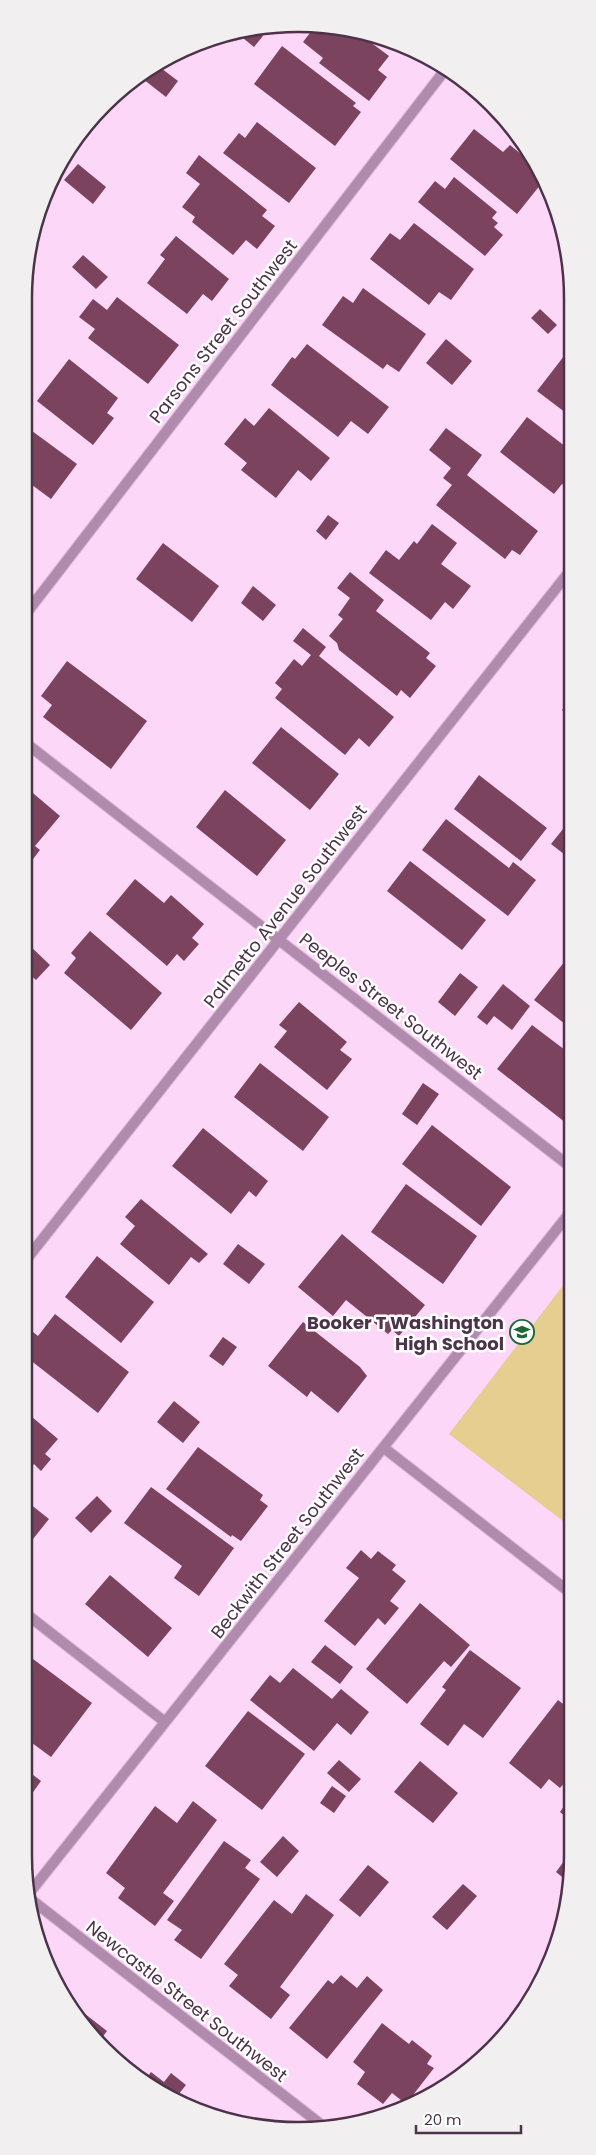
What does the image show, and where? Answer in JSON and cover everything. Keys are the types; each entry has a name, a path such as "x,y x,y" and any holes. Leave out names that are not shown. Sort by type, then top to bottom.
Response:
{"street":[{"name":"Parsons Street Southwest","path":"32,606 442,74"},
{"name":"Palmetto Avenue Southwest","path":"32,1252 564,578"},
{"name":"Peeples Street Southwest","path":"32,748 564,1161"},
{"name":"Beckwith Street Southwest","path":"34,1886 564,1220"},
{"path":"384,1448 564,1588"},
{"path":"32,1619 165,1722"},
{"name":"Newcastle Street Southwest","path":"37,1905 317,2122"}],"shaded area":[{"path":"564,1284 564,1522 449,1434"}],"building":[{"path":"310,33 333,35 372,44 389,56 378,70 387,77 369,101 319,63 323,58 303,42"},
{"path":"262,35 263,36 254,47 244,39"},
{"path":"282,46 356,103 353,106 361,112 335,146 254,84"},
{"path":"163,69 178,81 166,97 145,81"},
{"path":"257,122 316,168 289,203 223,153 239,133 245,138"},
{"path":"474,129 503,152 510,145 522,155 539,187 517,214 450,159"},
{"path":"199,155 267,210 262,216 275,226 257,249 246,240 233,255 192,222 195,217 182,207 200,184 186,173"},
{"path":"78,164 106,187 93,204 64,180"},
{"path":"454,177 497,212 492,218 498,223 494,227 503,235 485,256 418,202 435,181 445,189"},
{"path":"414,223 474,269 451,300 439,292 429,305 370,259 390,233 400,240"},
{"path":"176,236 229,279 212,301 203,294 187,314 147,283 165,259 160,255"},
{"path":"83,255 108,277 96,289 72,267"},
{"path":"363,288 426,334 399,372 387,364 383,369 322,325 343,296 353,303"},
{"path":"117,297 179,345 148,384 88,338 95,329 79,317 93,299 107,310"},
{"path":"540,309 557,325 548,334 531,318"},
{"path":"446,339 472,361 452,385 426,363"},
{"path":"307,344 389,407 368,434 351,421 338,437 271,385 292,357 295,359"},
{"path":"564,356 564,411 537,391"},
{"path":"69,359 118,398 107,413 114,418 93,445 37,401"},
{"path":"269,408 330,458 311,481 298,470 276,498 241,470 247,463 224,444 245,418 254,426"},
{"path":"527,417 564,445 564,486 562,484 554,494 500,452"},
{"path":"446,428 482,455 467,475 538,531 520,555 512,550 505,559 436,505 452,485 443,478 451,468 429,450"},
{"path":"32,431 77,464 51,499 32,485"},
{"path":"328,515 339,523 326,540 316,531"},
{"path":"432,524 457,543 441,564 471,586 453,609 445,602 431,620 369,573 386,550 399,560 414,541 417,544"},
{"path":"163,543 219,586 192,622 136,579"},
{"path":"350,572 384,600 376,611 430,653 426,658 436,666 410,698 401,690 397,696 339,650 337,643 329,636 343,619 338,615 350,598 337,588"},
{"path":"253,586 276,605 263,621 241,603"},
{"path":"303,628 326,647 319,656 394,717 369,747 359,738 345,755 275,698 282,689 275,683 294,659 302,666 311,655 293,641"},
{"path":"67,661 147,721 111,769 43,717 52,705 41,696"},
{"path":"281,727 339,774 310,810 252,763"},
{"path":"479,775 547,828 521,861 454,809"},
{"path":"225,790 286,840 257,876 196,827"},
{"path":"32,792 60,816 35,846 40,850 32,860"},
{"path":"446,819 509,868 513,862 536,880 508,916 422,850"},
{"path":"563,829 564,830 564,854 551,844"},
{"path":"410,861 486,920 462,950 387,891"},
{"path":"135,879 164,903 171,895 204,924 192,938 199,944 184,961 177,954 167,966 106,914"},
{"path":"90,931 162,993 131,1030 64,973 76,958 71,953"},
{"path":"32,948 50,965 36,980 32,976"},
{"path":"564,962 564,1023 534,1000"},
{"path":"460,973 478,987 455,1016 438,1002"},
{"path":"503,984 530,1006 512,1030 494,1016 487,1025 477,1017"},
{"path":"299,1002 347,1042 340,1050 352,1059 327,1090 274,1047 287,1031 279,1025"},
{"path":"532,1025 564,1049 564,1121 497,1069"},
{"path":"260,1063 329,1117 303,1151 234,1097"},
{"path":"423,1083 439,1094 417,1125 402,1114"},
{"path":"432,1125 511,1187 481,1226 402,1164"},
{"path":"203,1128 268,1181 256,1197 249,1191 231,1214 172,1166"},
{"path":"406,1184 477,1236 443,1284 371,1232"},
{"path":"141,1199 208,1254 199,1263 191,1257 169,1285 120,1244 135,1226 125,1217"},
{"path":"342,1234 425,1305 399,1336 392,1330 388,1334 346,1300 333,1316 298,1287"},
{"path":"238,1244 265,1264 249,1284 223,1264"},
{"path":"97,1256 154,1302 121,1343 65,1297"},
{"path":"55,1314 129,1372 98,1413 32,1361 32,1333 33,1332 38,1336"},
{"path":"303,1322 360,1367 367,1376 338,1413 311,1391 307,1397 268,1366"},
{"path":"223,1337 237,1347 223,1366 209,1356"},
{"path":"174,1401 200,1422 183,1443 157,1422"},
{"path":"32,1417 58,1439 45,1454 51,1459 41,1471 34,1464 32,1466"},
{"path":"198,1447 263,1495 260,1500 268,1506 241,1541 232,1535 231,1537 166,1489"},
{"path":"151,1487 234,1548 199,1596 174,1578 182,1566 124,1523"},
{"path":"97,1496 112,1511 91,1533 75,1518"},
{"path":"32,1506 49,1519 32,1540"},
{"path":"361,1550 371,1559 378,1551 396,1565 392,1570 406,1581 390,1601 399,1608 385,1625 378,1618 355,1646 324,1621 359,1578 346,1568"},
{"path":"110,1575 172,1628 148,1657 85,1604"},
{"path":"420,1603 470,1645 451,1667 444,1661 407,1704 366,1669"},
{"path":"325,1645 353,1667 340,1684 311,1662"},
{"path":"470,1650 521,1688 483,1738 464,1724 448,1746 420,1724 446,1690 442,1687"},
{"path":"33,1659 92,1703 51,1757 32,1743"},
{"path":"293,1668 332,1699 341,1689 369,1712 351,1735 337,1723 314,1751 250,1700 270,1675 280,1683"},
{"path":"558,1700 564,1705 564,1783 560,1788 549,1779 541,1789 509,1763"},
{"path":"248,1711 305,1754 262,1810 205,1766"},
{"path":"339,1760 361,1779 349,1792 327,1773"},
{"path":"420,1761 458,1793 433,1823 394,1792"},
{"path":"32,1774 41,1781 32,1794"},
{"path":"332,1786 346,1796 334,1813 320,1803"},
{"path":"193,1801 217,1820 163,1893 174,1901 155,1926 118,1898 125,1888 106,1873 155,1806 177,1823"},
{"path":"564,1806 564,1815 560,1812"},
{"path":"283,1836 299,1851 277,1877 260,1862"},
{"path":"224,1841 251,1860 245,1868 260,1879 201,1959 174,1940 182,1930 167,1920"},
{"path":"564,1861 563,1877 556,1872"},
{"path":"368,1865 389,1882 360,1917 339,1900"},
{"path":"463,1884 477,1896 447,1930 432,1917"},
{"path":"306,1894 334,1915 280,1987 290,1995 271,2019 229,1986 238,1975 224,1964 274,1900 292,1914"},
{"path":"341,1975 357,1988 367,1976 383,1990 327,2059 289,2028 328,1980 333,1984"},
{"path":"81,2011 107,2031 103,2037"},
{"path":"382,2023 409,2044 412,2040 432,2056 427,2064 434,2068 412,2096 402,2101 392,2093 383,2104 357,2084 365,2072 353,2062"},
{"path":"151,2072 164,2082 171,2073 186,2085 179,2094 148,2076"}],"place":[{"name":"Booker T Washington High School","path":"522,1332"}]}
